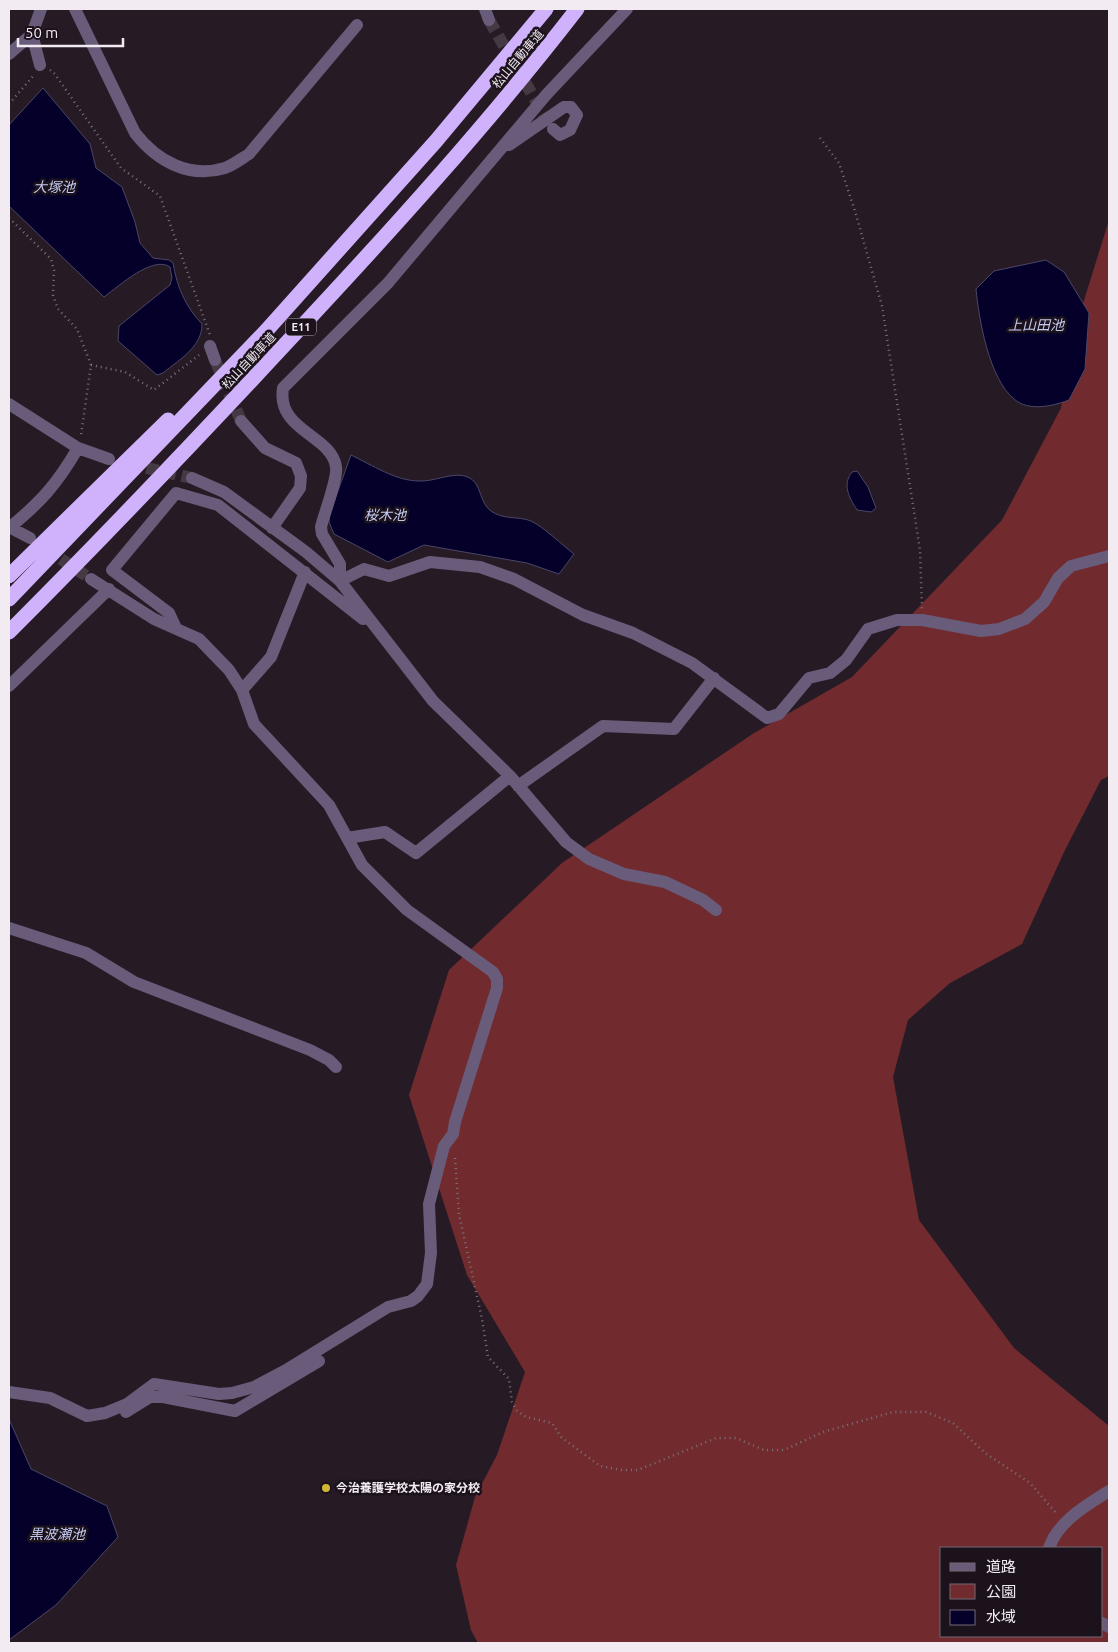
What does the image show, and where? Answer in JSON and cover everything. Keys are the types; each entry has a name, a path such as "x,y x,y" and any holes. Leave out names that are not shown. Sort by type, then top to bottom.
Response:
{"highway":[{"name":"松山自動車道","path":"9,599 266,332 436,141 546,9"},
{"name":"松山自動車道","path":"9,632 200,436 388,234 543,53 577,9"},
{"path":"9,576 176,412 266,332"}],"street":[{"path":"9,54 32,34 41,9"},
{"path":"75,9 135,134 149,151 172,165 203,172 226,168 248,154 357,25"},
{"path":"340,581 340,564 322,534 321,527 337,470 334,458 289,417 281,401 283,388 388,283 492,156 627,9"},
{"path":"32,34 40,64"},
{"path":"492,156 564,107 571,107 576,112 576,120 564,134 553,129"},
{"path":"210,346 215,360"},
{"path":"9,404 78,448 109,459"},
{"path":"241,422 265,448 296,463 301,476 300,488 272,528"},
{"path":"30,538 9,528 34,508 58,482 78,448"},
{"path":"192,478 224,492 306,552 340,581 433,701 514,781 566,842 589,859 624,874 665,882 703,900 716,910"},
{"path":"176,628 169,613 112,570 176,492 218,505 373,626"},
{"path":"340,581 364,570 389,576 430,562 480,567 514,579 583,615 634,633 692,663 768,718 779,714 809,678 830,673 846,660 868,629 897,620 922,620 981,631 999,629 1024,619 1044,602 1058,578 1071,566 1109,556"},
{"path":"242,690 272,657 305,572"},
{"path":"87,1416 127,1404 154,1384 219,1394 232,1394 254,1387 286,1370 388,1307 400,1302 411,1301 424,1291 427,1284 431,1252 429,1204 444,1146 453,1134 454,1122 497,988 497,979 493,972 395,898 362,865 329,805 254,724 242,690 229,670 199,639 154,619 91,579"},
{"path":"9,686 109,589"},
{"path":"347,838 385,832 416,853 514,781 603,726 674,730 714,678"},
{"path":"9,928 86,953 134,982 310,1050 329,1060 336,1067"},
{"path":"9,1392 50,1398 87,1416 108,1417 123,1413 135,1408 150,1397 163,1397 235,1411 319,1361"},
{"path":"1049,1547 1063,1525 1087,1505 1109,1491"}],"path":[{"path":"9,104 40,64 54,73 122,168 160,196 210,330 210,346 154,390 125,372 90,365"},
{"path":"820,138 839,163 856,211 882,306 920,550 922,620"},
{"path":"9,218 51,259 54,270 53,295 58,309 77,329 90,365 78,448"},
{"path":"453,1134 459,1214 482,1319 488,1357 509,1379 512,1402 517,1411 526,1417 552,1423 561,1437 600,1466 622,1470 638,1470 716,1438 736,1438 764,1450 784,1450 823,1432 893,1412 926,1412 953,1423 985,1453 1030,1483 1063,1525"}],"green space":[{"path":"1109,220 1109,776 1101,780 1065,850 1022,944 950,983 908,1020 893,1077 919,1220 1014,1348 1109,1426 1109,1643 478,1643 471,1630 456,1565 475,1497 497,1455 525,1372 467,1275 409,1095 449,970 562,863 754,733 852,677 1002,520 1061,408 1072,339"}],"water":[{"name":"大塚池","path":"43,88 90,144 96,168 122,187 135,222 140,243 153,258 169,260 173,263 183,296 202,324 201,332 194,346 163,373 157,375 118,341 119,326 170,285 172,278 170,267 163,264 146,268 136,273 104,297 9,206 9,125"},
{"name":"上山田池","path":"1046,260 1064,272 1089,313 1085,369 1069,400 1049,406 1034,407 1014,399 1005,390 998,377 983,332 976,289 994,271"},
{"name":"桜木池","path":"351,455 384,472 410,480 425,481 456,475 468,477 476,484 484,503 491,511 501,516 531,521 574,554 559,574 527,563 424,545 388,562 334,534 329,522 330,513"},
{"path":"857,471 868,487 876,508 871,512 857,510 849,496 847,482 852,472"},
{"name":"黒波瀬池","path":"9,1419 31,1469 107,1506 118,1537 56,1605 9,1640"}],"tunnel":[{"path":"489,20 551,127"},
{"path":"215,360 241,421"},
{"path":"129,464 192,478"},
{"path":"46,549 91,579"}],"place":[{"name":"今治養護学校太陽の家分校","path":"326,1488"}]}
